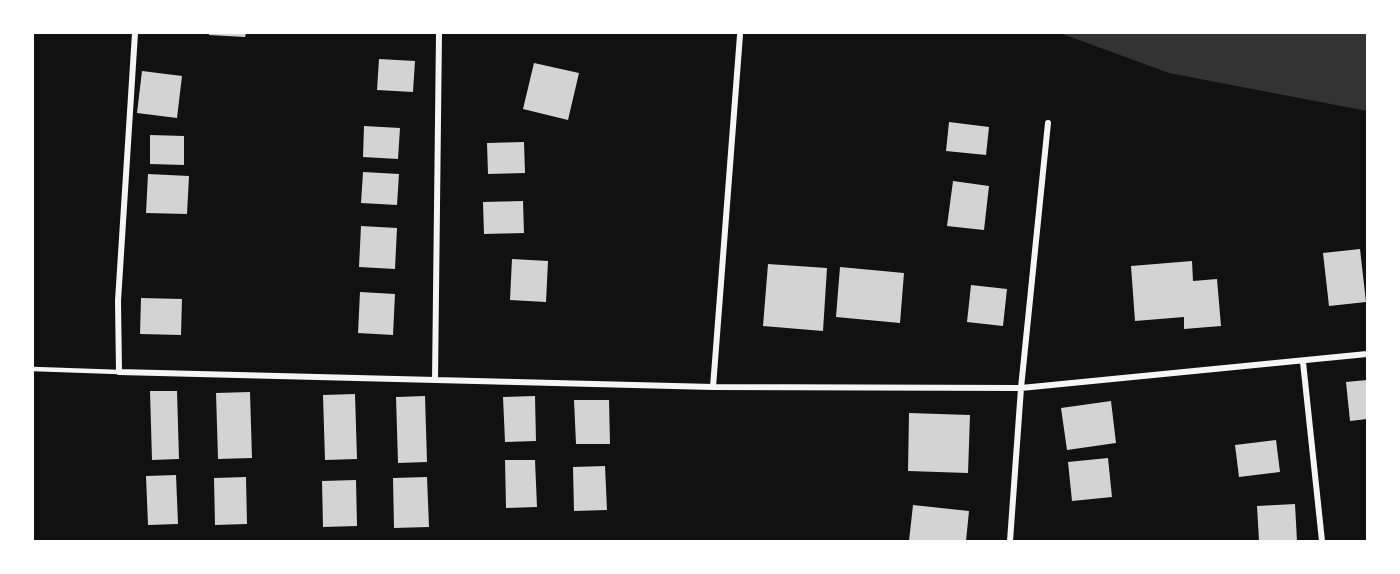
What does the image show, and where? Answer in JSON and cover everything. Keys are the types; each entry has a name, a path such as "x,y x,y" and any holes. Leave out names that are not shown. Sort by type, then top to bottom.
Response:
{"street":[{"path":"135,33 118,300 119,372 712,387 1021,388 1367,354"},
{"path":"435,380 439,33"},
{"path":"712,387 740,35"},
{"path":"1010,541 1021,388 1048,123"},
{"path":"1303,362 1322,541"}],"lane":[{"path":"33,369 119,372"}],"shaded area":[{"path":"1060,33 1367,33 1367,111 1169,73"}],"building":[{"path":"209,33 246,33 245,37 209,35"},
{"path":"379,59 415,61 413,92 377,90"},
{"path":"534,63 579,73 568,120 523,109"},
{"path":"142,71 182,76 177,118 137,113"},
{"path":"949,122 989,127 986,155 946,151"},
{"path":"364,126 400,128 398,159 363,157"},
{"path":"150,135 184,136 184,165 150,164"},
{"path":"524,142 525,173 488,174 487,143"},
{"path":"363,172 399,174 397,205 361,203"},
{"path":"148,174 189,176 187,214 146,213"},
{"path":"953,181 989,186 984,230 947,226"},
{"path":"523,201 524,233 484,234 483,202"},
{"path":"361,226 397,228 395,269 359,267"},
{"path":"1360,249 1366,302 1329,306 1323,253"},
{"path":"512,259 548,261 546,302 510,300"},
{"path":"1192,261 1193,281 1217,279 1221,326 1184,329 1184,317 1135,321 1131,266"},
{"path":"768,264 827,268 823,331 763,326"},
{"path":"840,267 904,273 900,323 836,317"},
{"path":"971,285 1007,289 1003,326 967,322"},
{"path":"360,292 395,294 393,335 358,333"},
{"path":"141,298 182,299 181,335 140,334"},
{"path":"1367,380 1367,419 1350,421 1346,382"},
{"path":"150,391 177,391 179,459 152,460"},
{"path":"250,392 252,458 218,459 216,393"},
{"path":"355,394 357,459 325,460 323,395"},
{"path":"425,396 427,462 398,463 396,397"},
{"path":"535,396 536,441 505,442 503,397"},
{"path":"574,400 609,400 610,444 576,444"},
{"path":"1111,401 1116,443 1067,450 1061,408"},
{"path":"909,413 970,415 968,473 908,471"},
{"path":"1276,440 1280,472 1239,477 1235,445"},
{"path":"1108,458 1112,497 1072,501 1068,462"},
{"path":"505,460 535,460 537,507 506,508"},
{"path":"605,466 607,510 574,511 573,467"},
{"path":"176,475 178,524 148,525 146,476"},
{"path":"246,477 247,524 215,525 214,478"},
{"path":"427,477 429,527 394,528 393,478"},
{"path":"356,480 357,526 323,527 322,481"},
{"path":"1295,504 1297,541 1259,541 1257,506"},
{"path":"913,505 969,511 966,541 909,541"}]}
